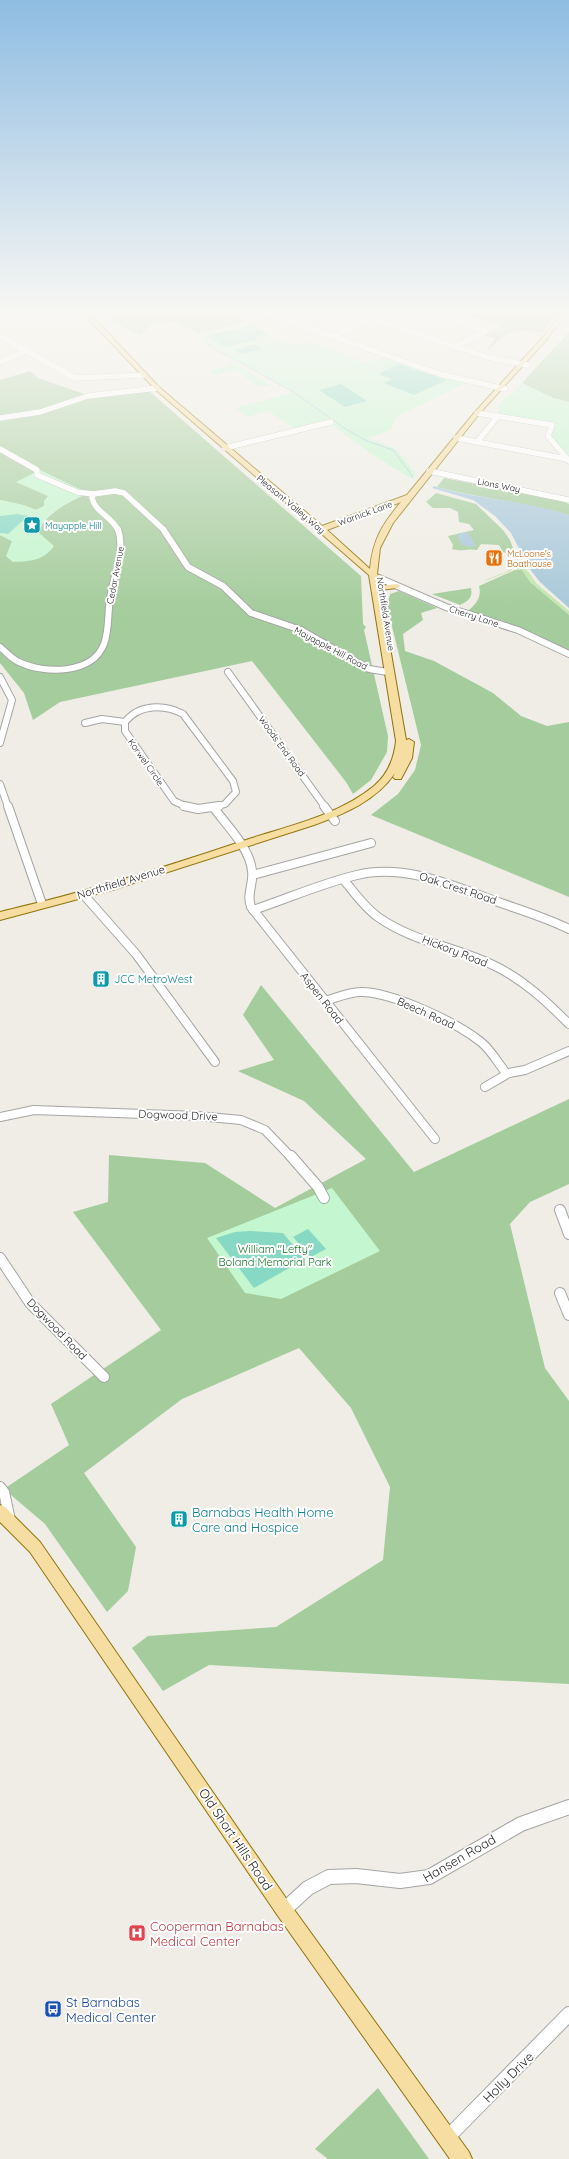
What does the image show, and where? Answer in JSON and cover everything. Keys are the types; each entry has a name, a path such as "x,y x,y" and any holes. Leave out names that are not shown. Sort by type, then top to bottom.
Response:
{"main road":[{"name":"Pleasant Valley Way","path":"184,412 376,577"},
{"name":"Northfield Avenue","path":"433,472 456,438 477,413"},
{"name":"Northfield Avenue","path":"0,916 84,894 333,818 361,807 396,780 407,758 409,738 376,577 381,554 385,542 408,501 433,472 465,440 484,414"},
{"name":"Warnick Lane","path":"322,529 408,501"},
{"path":"358,562 359,571 378,589 397,586"},
{"name":"Northfield Avenue","path":"333,818 377,788 388,778 396,764 401,741 388,672 378,589"},
{"name":"Old Short Hills Road","path":"5,1516 35,1547 284,1910 462,2159"}],"street":[{"path":"0,418 41,412"},
{"path":"477,413 552,425 548,436 568,460"},
{"path":"477,442 498,416"},
{"path":"225,448 330,422"},
{"path":"456,438 568,460"},
{"path":"0,449 36,470 37,475 77,492 91,494"},
{"name":"Lions Way","path":"433,472 569,500"},
{"name":"Mayapple Hill Road","path":"91,494 115,491 128,496 164,530 188,567 223,586 251,613 301,630 369,669 388,672"},
{"name":"Cedar Avenue","path":"0,647 19,662 35,668 51,669 78,665 96,656 100,651 107,622 109,598 120,553 121,540 114,523 92,504 91,494"},
{"name":"Cherry Lane","path":"376,577 446,607 518,630 569,654"},
{"name":"Woods End Road","path":"228,672 333,818"},
{"path":"0,677 12,700 0,743"},
{"name":"Korwel Circle","path":"147,708 167,708 183,714 236,786 234,797 214,808 196,810 186,808 174,801 125,731 125,722 135,712 147,708"},
{"path":"85,723 102,719 125,722"},
{"path":"0,784 42,904"},
{"path":"214,808 251,863 253,874 371,842"},
{"name":"Oak Crest Road","path":"253,910 343,879 372,872 404,872 439,879 569,929"},
{"name":"Aspen Road","path":"253,874 248,895 248,903 435,1139"},
{"name":"Hickory Road","path":"343,879 364,905 389,924 469,954 513,976 538,993 569,1024"},
{"path":"84,894 107,919 173,1002 215,1062"},
{"name":"Beech Road","path":"325,1001 361,992 388,996 465,1031 491,1052 499,1066 506,1073 509,1073"},
{"path":"485,1087 509,1073 524,1070 569,1051"},
{"name":"Dogwood Drive","path":"0,1117 34,1110 198,1116 241,1120 265,1130 274,1138 318,1187 324,1198"},
{"path":"560,1210 569,1234"},
{"name":"Dogwood Road","path":"0,1258 30,1303 104,1377"},
{"path":"560,1293 569,1315"},
{"name":"Old Short Hills Road","path":"0,1487 4,1492 5,1516"},
{"name":"Hansen Road","path":"284,1910 311,1886 329,1878 353,1876 403,1882 417,1882 429,1878 514,1826 533,1818 556,1813 569,1807"},
{"name":"Holly Drive","path":"447,2138 569,2014"}],"green space":[{"path":"0,412 173,412 361,576 363,624 366,627 364,630 388,736 387,752 371,780 353,794 346,782 252,661 60,702 33,720 24,693 0,663 0,535 12,541 38,532 47,519 59,508 88,493 49,496 44,506 36,510 23,505 0,500"},
{"path":"241,412 265,412 247,417"},
{"path":"269,412 406,412 397,416 390,430 368,438 396,449 416,474 412,479 373,455 331,424 293,427"},
{"path":"498,412 569,412 569,455 551,436 554,426 496,415"},
{"path":"40,470 88,493 59,508 47,518 42,525 38,532 54,546 50,551 36,559 13,562 6,556 12,541 0,535 0,500 23,505 36,510 44,506 44,501 48,496 16,482"},
{"path":"444,478 559,500 569,504 569,515 437,487"},
{"path":"436,493 476,504 503,530 510,540 516,556 503,552 499,545 481,544 477,550 452,549 453,545 448,536 474,530 469,524 459,522 458,512 450,508 433,508 426,502"},
{"path":"17,514 28,516 8,534 0,533 0,516"},
{"path":"521,562 537,584 569,611 569,615 530,582 522,570 517,570 517,566 508,572 485,580 506,572"},
{"path":"515,570 522,570 530,582 569,615 569,651 467,612 478,600 480,594 479,586"},
{"path":"471,588 471,597 460,605 432,594"},
{"path":"399,591 437,608 421,613 423,620 403,634 405,651 434,661 493,693 521,716 547,726 569,722 569,897 371,815 398,794 415,770 421,745 387,606 390,594"},
{"path":"261,985 414,1172 569,1099 569,1184 530,1202 510,1224 545,1368 569,1401 569,1684 209,1665 163,1691 132,1648 148,1636 276,1627 383,1560 390,1487 351,1408 299,1348 182,1399 84,1473 136,1547 128,1591 107,1612 45,1524 4,1489 69,1445 51,1404 161,1330 73,1212 108,1202 109,1155 205,1163 275,1208 366,1159 304,1101 238,1071 274,1060 243,1015"},
{"name":"William \"Lefty\" Boland Memorial Park","path":"332,1188 380,1251 281,1299 245,1293 207,1238"},
{"path":"308,1229 326,1249 311,1257 293,1237"},
{"path":"250,1231 283,1233 305,1259 254,1288 216,1238 235,1232"},
{"path":"378,2088 429,2159 328,2159 315,2149"}],"water":[{"path":"434,486 451,491 536,506 569,515 569,608 540,582 529,568 511,533 495,516 473,500 432,488"},
{"path":"459,533 468,533 476,545 470,547 462,545 458,538"}],"waterway":[{"path":"321,412 344,428 367,441 393,450 413,477"}],"place":[{"name":"Mayapple Hill","path":"32,525"},
{"name":"McLoone's Boathouse","path":"494,558"},
{"name":"JCC MetroWest","path":"101,979"},
{"name":"Barnabas Health Home Care and Hospice","path":"179,1519"},
{"name":"Cooperman Barnabas Medical Center","path":"137,1933"},
{"name":"St Barnabas Medical Center","path":"53,2009"}]}
